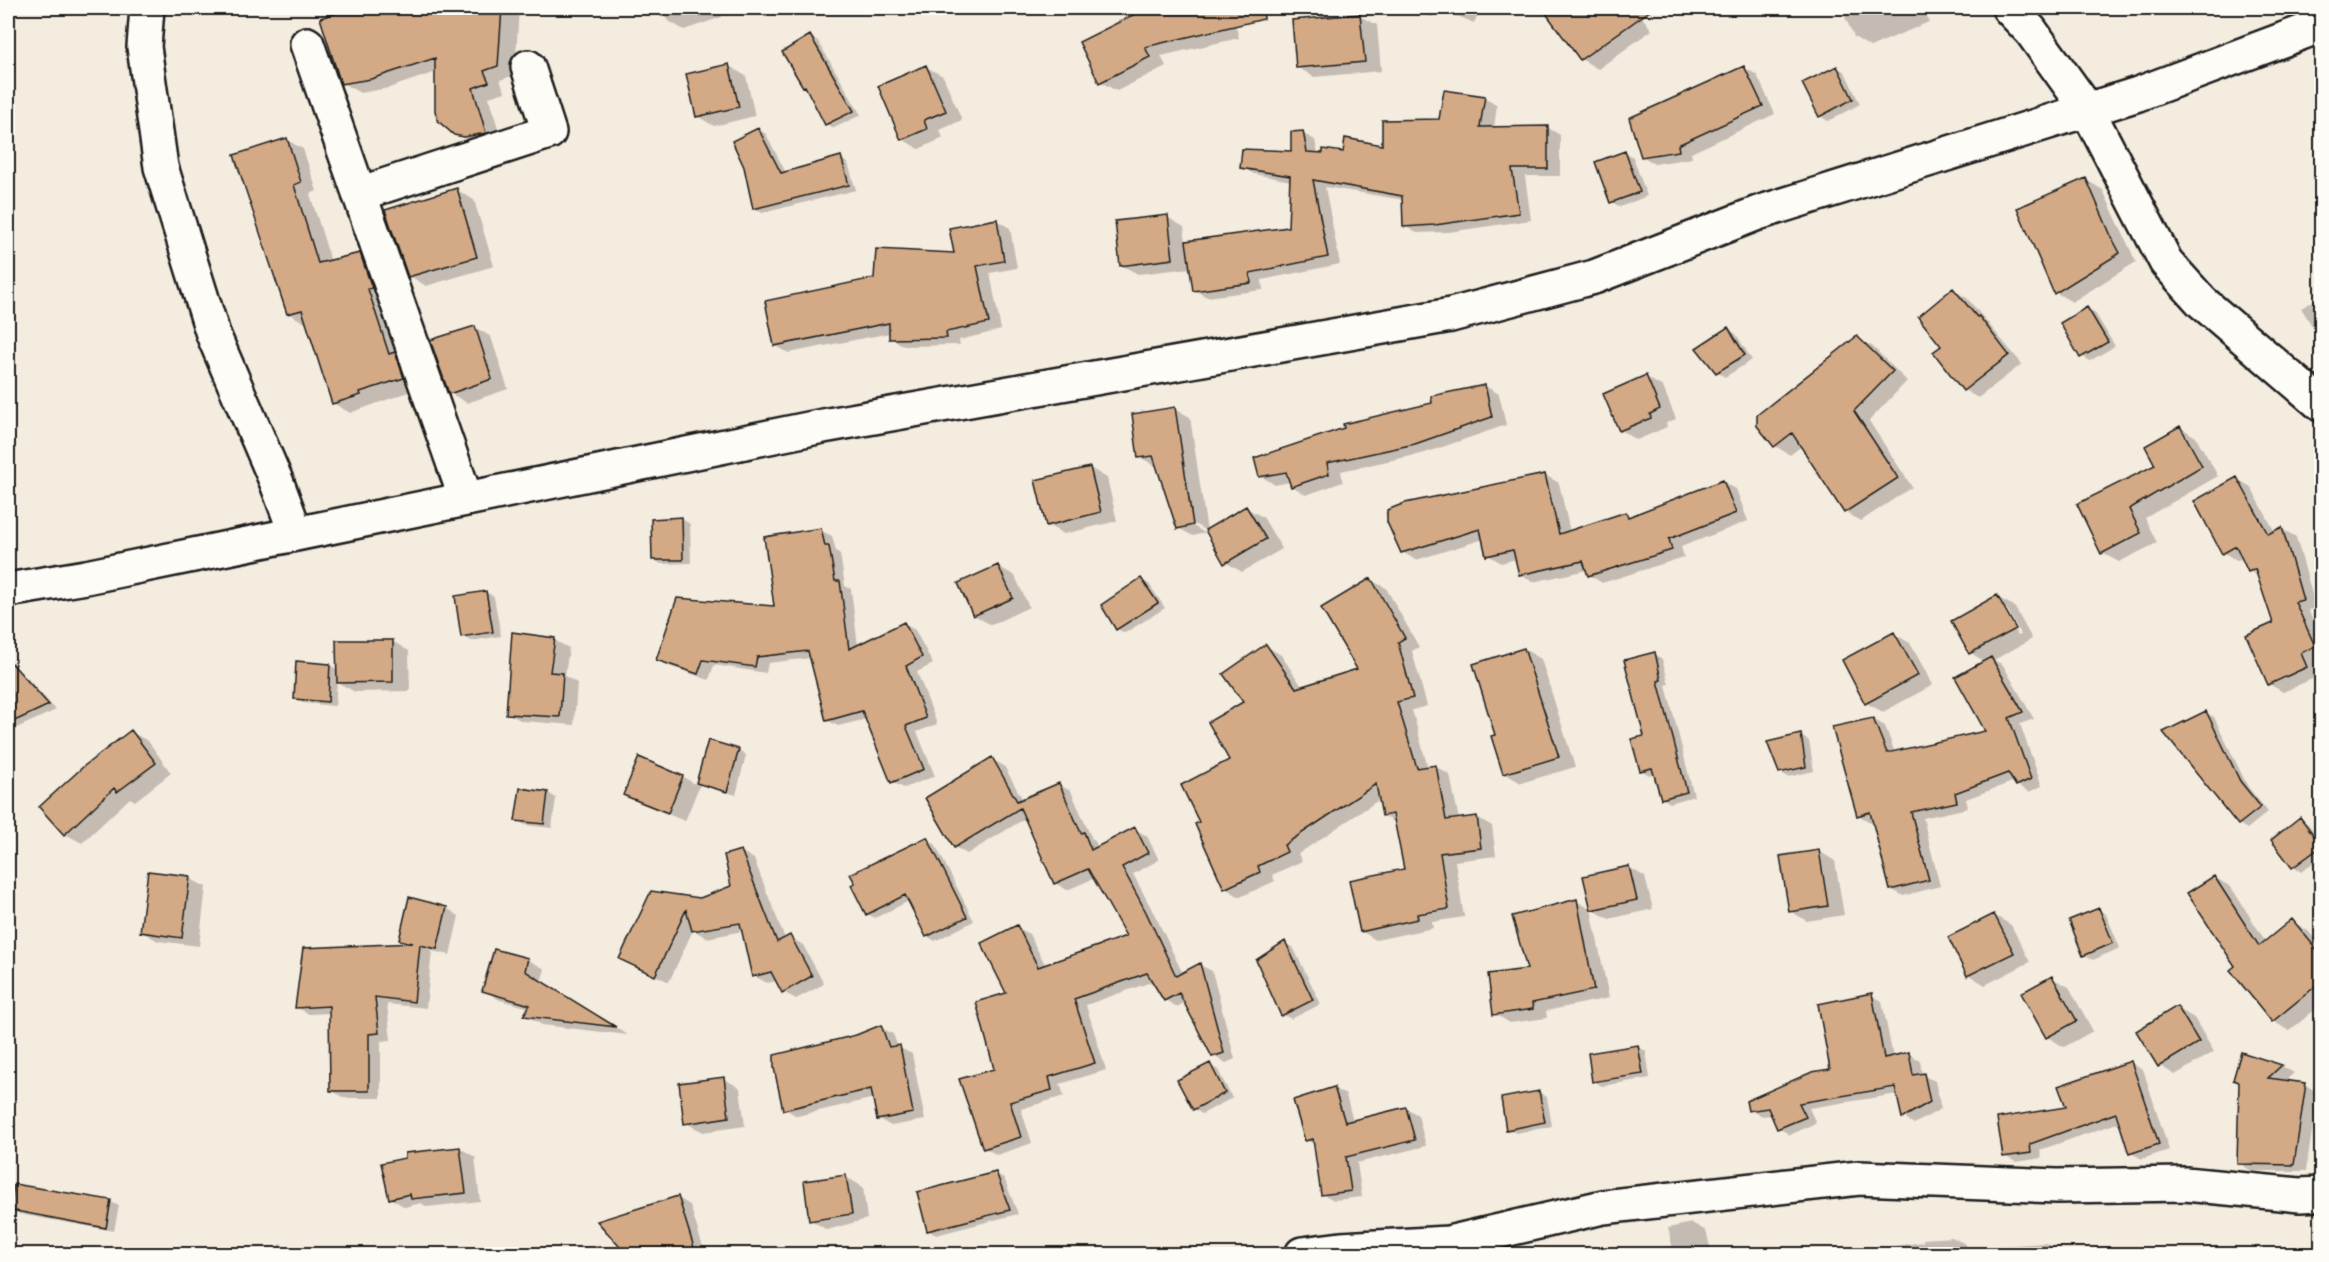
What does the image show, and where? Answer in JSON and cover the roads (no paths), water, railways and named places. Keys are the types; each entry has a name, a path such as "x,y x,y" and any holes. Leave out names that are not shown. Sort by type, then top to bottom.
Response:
{"street":[{"path":"147,8 144,47 161,167 213,334 277,483 296,534"},
{"path":"2009,8 2031,31 2086,110 2166,262 2202,302 2322,405"},
{"path":"8,590 86,577 823,426 1451,315 1594,278 1758,213 2138,94 2322,25"},
{"path":"308,44 466,499"},
{"path":"359,194 549,132 528,67"},
{"path":"1302,1254 1341,1249 1448,1243 1603,1207 1859,1179 2057,1186 2185,1184 2300,1196 2322,1194"}]}
